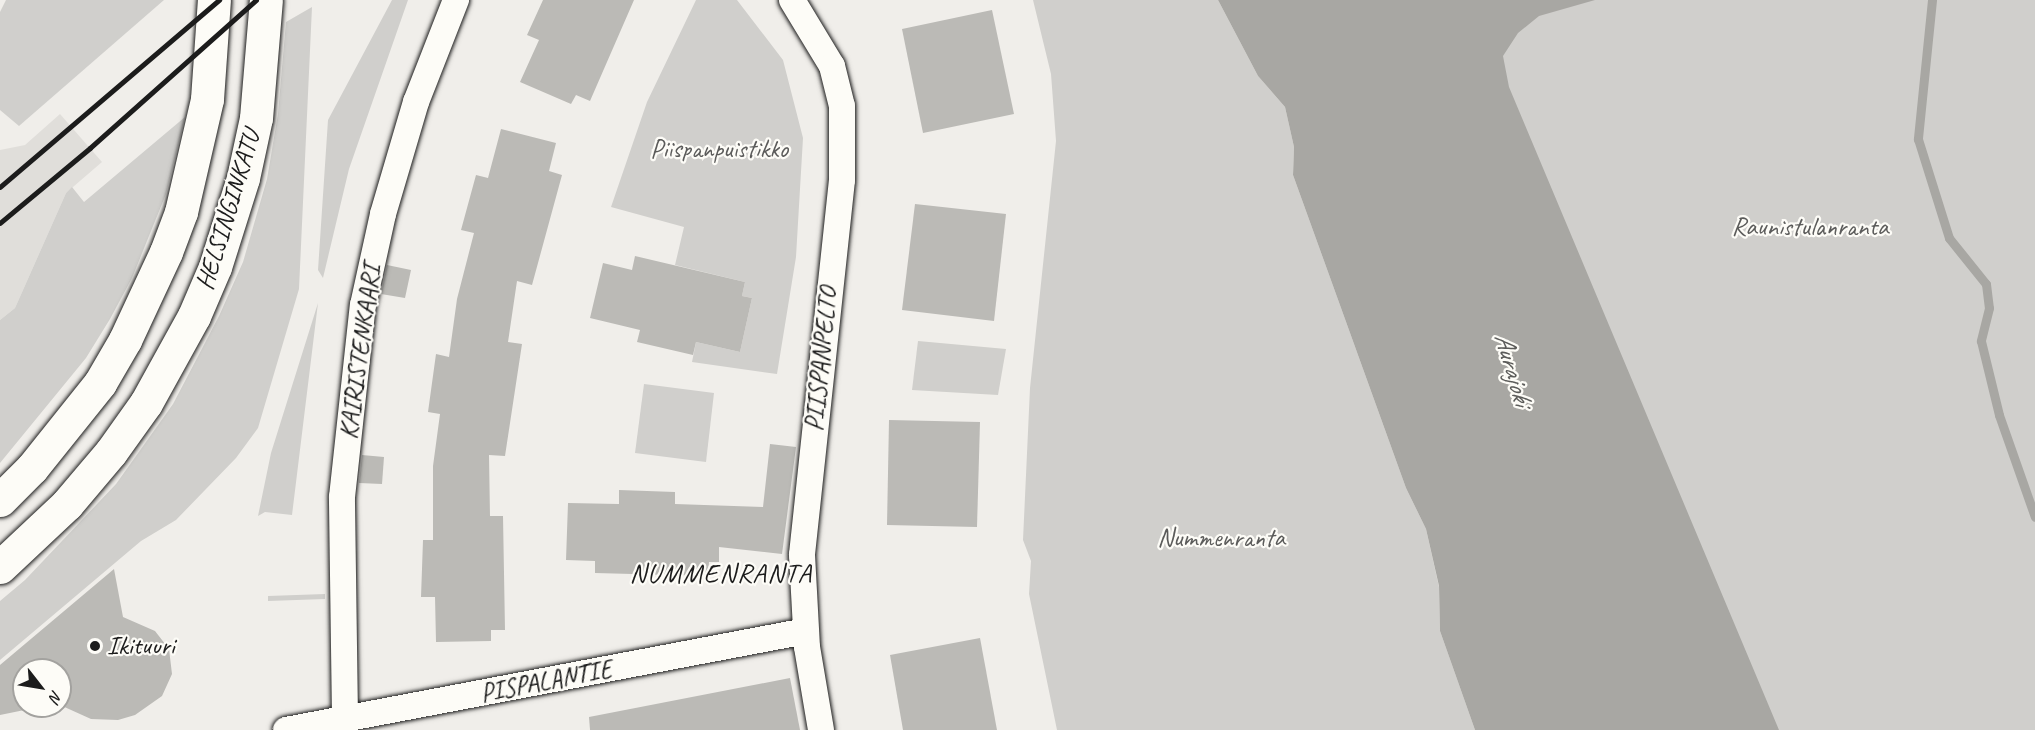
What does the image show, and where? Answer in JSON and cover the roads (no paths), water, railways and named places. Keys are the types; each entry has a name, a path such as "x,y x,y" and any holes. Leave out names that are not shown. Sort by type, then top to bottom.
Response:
{"main road":[{"name":"HELSINGINKATU","path":"0,500 32,468 100,383 125,340 166,252 181,212 205,109 214,0"},
{"name":"HELSINGINKATU","path":"0,567 67,504 111,452 146,403 194,316 215,267 243,178 256,118 266,0"}],"street":[{"name":"KAIRISTENKAARI","path":"345,718 342,497 363,304 383,214 416,102 456,0"},
{"name":"PIISPANPELTO","path":"792,0 818,38 838,82 844,145 802,555 806,631 821,730"},
{"name":"PISPALANTIE","path":"286,730 806,631"}],"water":[{"name":"Aurajoki","path":"1218,0 1595,0 1539,16 1518,33 1503,56 1509,87 1779,730 1475,730 1440,631 1439,586 1426,529 1406,488 1293,175 1294,147 1285,107 1258,76"}],"waterway":[{"path":"1932,0 1918,139 1949,238 1986,284 1989,308 1981,341 1999,415 2035,517"}],"railway":[{"path":"0,187 219,0"},
{"path":"0,223 90,148 256,0"}],"place":[{"name":"Ikituuri","path":"95,646"}],"district":[{"name":"NUMMENRANTA","path":"721,574"}],"park label":[{"name":"Piispanpuistikko","path":"719,149"},
{"name":"Raunistulanranta","path":"1810,227"},
{"name":"Nummenranta","path":"1221,538"}]}
